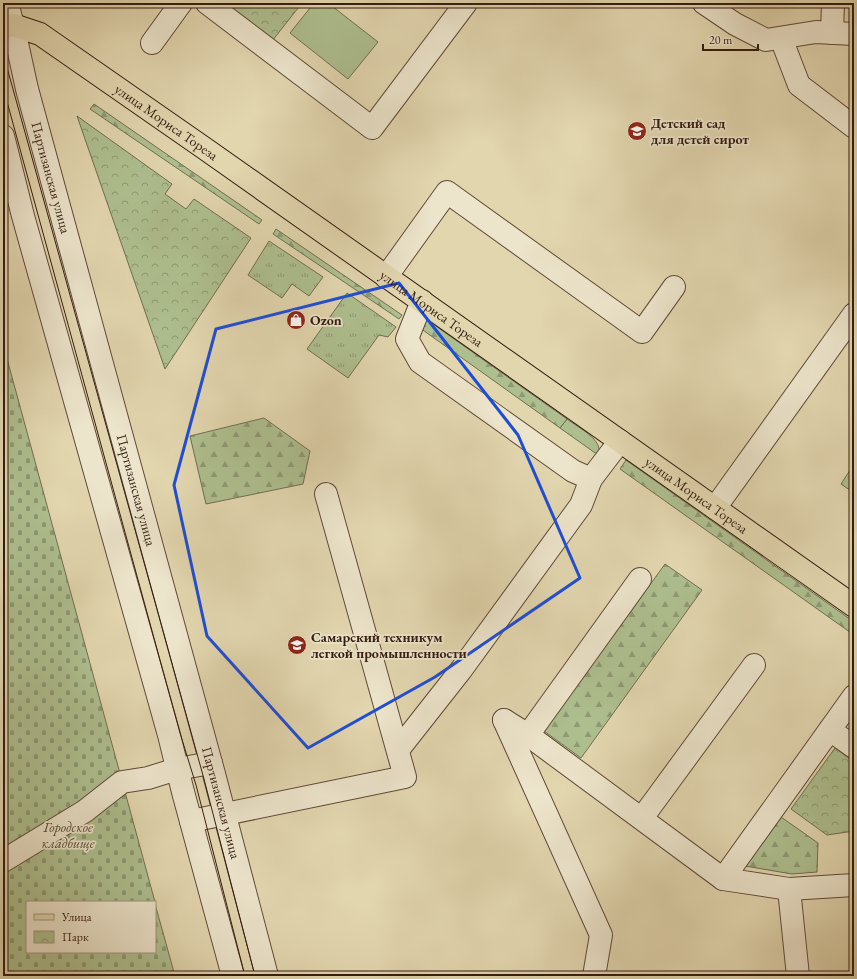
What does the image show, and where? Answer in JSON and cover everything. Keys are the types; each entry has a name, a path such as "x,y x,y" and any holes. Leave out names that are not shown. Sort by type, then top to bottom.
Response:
{"main road":[{"name":"улица Мориса Тореза","path":"8,26 40,34 854,606"}],"street":[{"name":"Партизанская улица","path":"7,3 8,26 27,89 268,976"},
{"path":"152,43 181,3"},
{"path":"207,3 372,128 466,3"},
{"path":"704,3 735,24 766,40 816,32 854,34"},
{"path":"832,33 833,3"},
{"path":"781,38 799,85 854,127"},
{"path":"3,136 23,216 169,735 233,976"},
{"path":"386,277 447,192 642,332 674,287"},
{"path":"422,301 407,338 420,362 572,471 591,479"},
{"path":"715,508 854,314"},
{"path":"398,750 461,670 581,505 591,479 620,441"},
{"path":"191,821 405,777 326,494"},
{"path":"528,735 640,580"},
{"path":"642,818 754,665"},
{"path":"723,879 854,696"},
{"path":"594,976 601,935 504,720 528,735 723,879 789,889 854,885"},
{"path":"830,730 854,747"},
{"path":"3,861 85,810 122,782 148,778 177,769 211,763"},
{"path":"789,889 798,976"}],"highlighted area":[{"path":"399,283 518,435 580,578 435,677 308,748 207,636 174,485 216,329"}],"green space":[{"path":"224,3 302,3 272,41"},
{"path":"314,3 328,3 378,42 348,79 290,33"},
{"path":"94,104 262,220 259,224 90,109"},
{"path":"77,116 172,184 165,194 186,209 194,199 251,238 165,369"},
{"path":"276,229 402,315 399,319 273,234"},
{"path":"269,241 323,277 309,296 292,284 282,298 248,275"},
{"path":"347,293 396,327 388,337 379,335 348,378 307,349"},
{"path":"426,319 567,419 560,428 420,328"},
{"name":"Городское кладбище","path":"3,344 155,901 26,901 26,953 156,953 156,908 175,976 3,976"},
{"path":"264,418 310,451 303,484 206,504 190,436"},
{"path":"567,419 594,439 598,444 598,455 560,428"},
{"path":"626,460 854,622 854,635 620,469"},
{"path":"854,464 854,493 841,484"},
{"path":"665,564 702,590 581,758 544,731"},
{"path":"835,748 854,762 854,831 827,835 791,809"},
{"path":"781,817 818,843 817,872 792,874 745,866"}],"tram line":[{"path":"3,53 204,779 255,976"},
{"path":"3,87 180,733 196,785 245,976"}],"place":[{"name":"Детский сад для детей сирот","path":"637,131"},
{"name":"Ozon","path":"296,320"},
{"name":"Самарский техникум легкой промышленности","path":"297,645"}]}
